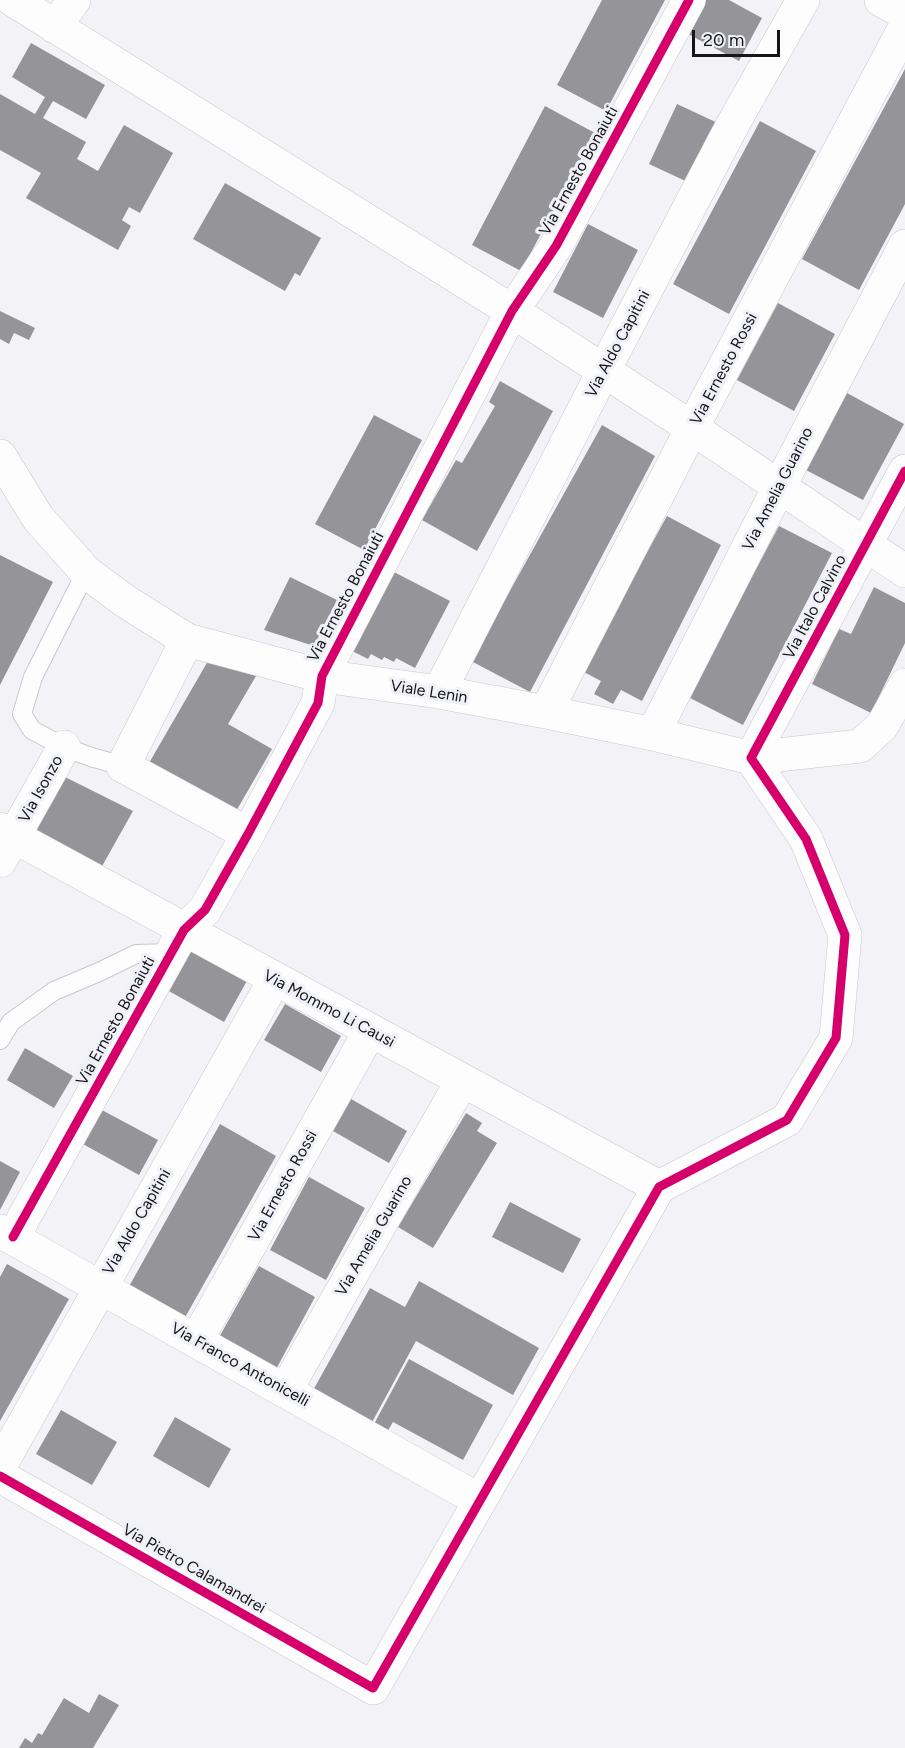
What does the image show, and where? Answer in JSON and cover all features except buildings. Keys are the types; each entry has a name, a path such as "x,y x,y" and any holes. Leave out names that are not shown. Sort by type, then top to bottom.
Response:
{"street":[{"path":"13,0 512,311 905,571"},
{"path":"55,27 74,0"},
{"name":"Via Ernesto Bonaiuti","path":"6,1234 177,942 205,910 248,834 318,703 322,676 512,311 556,246 689,0"},
{"name":"Via Aldo Capitini","path":"439,692 603,372 734,123 803,0"},
{"path":"881,0 905,13"},
{"name":"Via Ernesto Rossi","path":"546,712 692,428 905,27"},
{"name":"Via Amelia Guarino","path":"653,734 905,246"},
{"name":"Viale Lenin","path":"0,456 38,518 86,572 125,601 187,640 322,676 439,692 546,712 653,734 752,758 860,746 882,726 905,685"},
{"name":"Via Italo Calvino","path":"752,758 905,471"},
{"path":"187,640 123,766 248,834"},
{"name":"Via Isonzo","path":"5,842 64,747"},
{"path":"479,1500 659,1188 787,1120 836,1038 845,935 806,839 752,758"},
{"name":"Via Mommo Li Causi","path":"5,842 177,942 275,980 659,1188"},
{"name":"Via Aldo Capitini","path":"0,1466 275,980"},
{"name":"Via Ernesto Rossi","path":"196,1341 370,1031"},
{"name":"Via Amelia Guarino","path":"285,1391 462,1081"},
{"name":"Via Franco Antonicelli","path":"6,1234 479,1500"},
{"name":"Via Pietro Calamandrei","path":"0,1476 373,1688 479,1500"}],"lane":[{"path":"86,572 33,677 22,714 32,730 64,747 123,766"},
{"path":"0,1040 10,1022 54,991 136,954 177,942"}],"cycle path":[{"path":"13,1237 184,930 205,910 248,834 318,703 322,676 512,311 556,246 689,0"},
{"path":"0,1476 373,1688 659,1187 787,1120 836,1038 845,935 806,839 751,758 905,471"}]}
